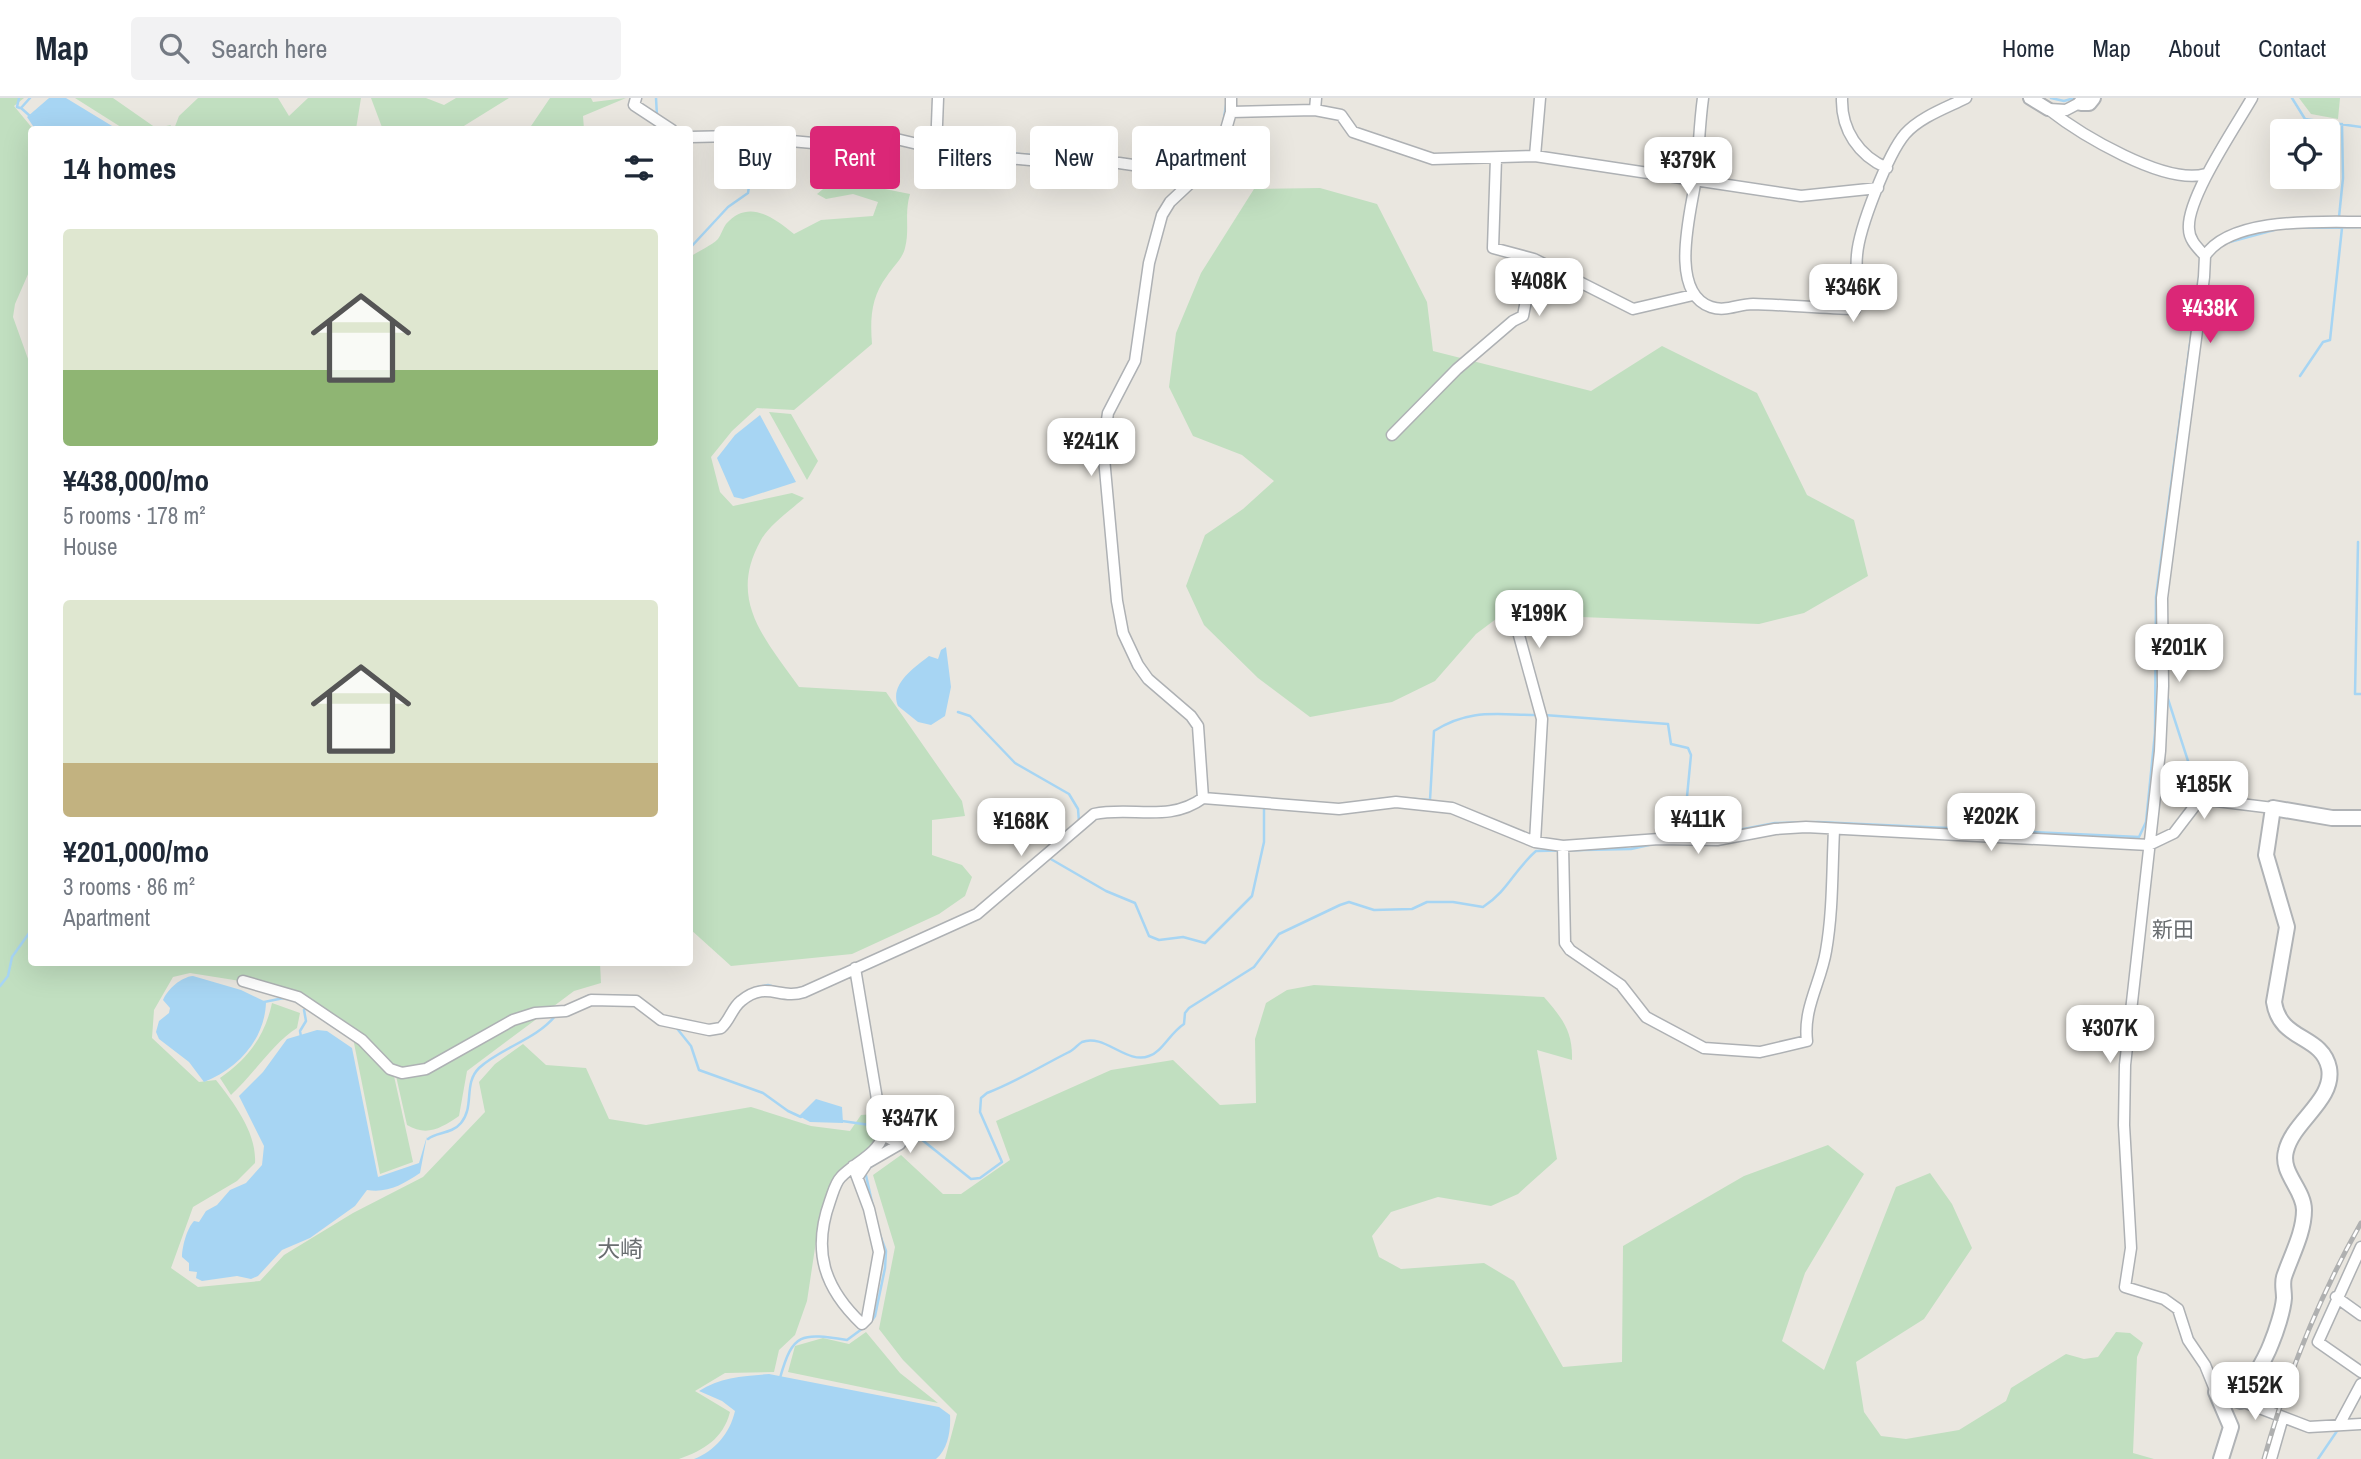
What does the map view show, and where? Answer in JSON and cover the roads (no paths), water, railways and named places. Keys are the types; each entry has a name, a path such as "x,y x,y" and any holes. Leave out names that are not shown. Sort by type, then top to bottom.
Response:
{"main road":[{"path":"2216,1392 2241,1401 2271,1344 2283,1302 2283,1281 2304,1216 2301,1197 2286,1165 2286,1148 2325,1092 2329,1076 2323,1054 2310,1042 2289,1032 2275,1010 2287,927 2266,855 2273,808 2332,818 2361,818"},
{"path":"2216,1392 2231,1427 2221,1459"}],"street":[{"path":"636,98 634,105 666,126"},
{"path":"937,126 938,98"},
{"path":"1228,126 1231,98"},
{"path":"1315,110 1316,98"},
{"path":"1535,156 1540,98"},
{"path":"1703,98 1685,251 1693,295 1705,305 1721,310 1749,304 1855,309 1858,296 1858,245 1878,188 1899,144 1914,126 1966,98"},
{"path":"1842,98 1845,119 1858,149 1868,160 1887,168"},
{"path":"2030,98 2107,148 2168,171 2192,176 2206,174"},
{"path":"2205,256 2193,241 2188,227 2206,174 2215,164 2252,98"},
{"path":"2048,108 2059,111 2087,100"},
{"path":"1231,112 1315,110 1341,115 1353,132 1428,158 1535,156 1695,183 1801,196 1878,188"},
{"path":"693,137 736,136 815,144 892,138 914,144"},
{"path":"1016,158 1132,165"},
{"path":"1496,158 1493,247 1534,259 1625,307 1640,309 1693,295"},
{"path":"1185,189 1170,202 1162,215 1149,263 1135,361 1108,413 1103,447 1118,609 1123,633 1148,679 1191,716 1198,726 1203,798"},
{"path":"2216,1392 2206,1365 2188,1339 2178,1309 2164,1299 2125,1287 2131,1248 2124,1125 2125,1065 2163,713 2162,598 2205,256 2218,241 2276,223 2361,222"},
{"path":"1392,435 1457,369 1504,328 1523,316 1534,259"},
{"path":"1510,601 1542,715 1535,842"},
{"path":"243,981 298,997 362,1040 390,1069 402,1073 426,1069 513,1020 535,1013 558,1012 591,1000 626,999 642,1004 662,1020 716,1030 725,1024 741,1000 758,991 772,989 794,995 977,914 1094,814 1158,814 1191,806 1203,798 1339,809 1396,803 1452,807 1535,842 1563,850 1659,839 1717,841 1788,827 2149,845 2175,834 2200,799 2273,808"},
{"path":"1563,850 1565,943 1570,950 1621,985 1646,1017 1704,1048 1771,1051 1807,1041 1808,1007 1823,966 1828,936 1834,830"},
{"path":"855,968 883,1135 881,1142 856,1170"},
{"path":"856,1170 869,1209 879,1261 867,1319 862,1324 848,1311 836,1291 819,1252 822,1225 838,1179 900,1144 883,1135"},
{"path":"2360,1252 2336,1297 2318,1342 2361,1372"},
{"path":"2336,1297 2361,1315"},
{"path":"2339,1425 2361,1384"},
{"path":"2241,1401 2309,1427 2361,1424"},
{"path":"2272,1459 2283,1418"}],"water":[{"path":"49,98 66,98 112,126 33,126 27,117"},
{"path":"760,415 796,482 743,499 734,497 717,458 735,435"},
{"path":"946,647 951,687 945,716 931,725 918,722 898,706 897,691 910,671 929,656 938,659 941,650"},
{"path":"193,976 241,990 266,1002 261,1029 255,1041 238,1061 204,1082 189,1062 159,1039 156,1032 159,1021 169,1013 170,1008 163,1000 165,996 180,981"},
{"path":"317,1030 327,1031 352,1048 378,1177 419,1163 427,1136 420,1173 395,1187 367,1190 355,1206 310,1238 282,1250 258,1276 251,1279 237,1276 202,1281 196,1278 197,1272 189,1271 189,1263 182,1257 189,1228 194,1221 199,1222 206,1211 217,1205 230,1190 246,1183 262,1165 264,1146 239,1096 263,1072 287,1039"},
{"path":"816,1099 842,1107 843,1123 810,1122 799,1116"},
{"path":"769,1374 939,1407 950,1415 946,1445 936,1459 694,1459 709,1451 720,1440 735,1411 722,1401 699,1391 724,1380"}],"waterway":[{"path":"19,98 17,107 20,108"},
{"path":"30,98 21,108 30,116"},
{"path":"656,98 657,116"},
{"path":"2051,98 2064,101 2074,98"},
{"path":"2292,98 2305,119 2361,127"},
{"path":"1223,124 1227,99"},
{"path":"2339,217 2343,178 2342,124"},
{"path":"900,135 914,139"},
{"path":"1016,154 1030,155"},
{"path":"693,245 728,207 748,193 749,189"},
{"path":"2284,228 2361,227"},
{"path":"2300,376 2323,342 2330,340 2342,228"},
{"path":"2226,243 2274,230"},
{"path":"1695,835 1717,834 1775,823 1818,822 2139,837 2146,822 2155,733 2156,597 2200,270"},
{"path":"2358,542 2355,694 2361,694"},
{"path":"2167,696 2199,795"},
{"path":"958,712 970,716 1015,763 1069,794 1078,809 1079,822"},
{"path":"1414,799 1430,800 1434,731 1460,719 1484,714 1537,715"},
{"path":"1544,715 1668,724 1671,744 1688,748 1691,755 1684,828 1687,835"},
{"path":"1372,800 1390,798"},
{"path":"1049,858 1106,891 1135,903 1149,936 1159,940 1183,937 1205,943 1252,896 1264,842 1264,807"},
{"path":"903,1146 921,1139 971,1179 980,1178 1002,1162 980,1112 981,1098 987,1093 1090,1040 1141,1058 1154,1054 1184,1024 1185,1013 1189,1008 1254,967 1279,934 1340,905 1349,902 1374,910 1412,909 1427,902 1453,902 1483,907 1499,894 1536,851 1631,849 1649,845"},
{"path":"0,986 8,976 12,957 28,935"},
{"path":"758,987 768,985 778,988"},
{"path":"569,1005 588,996"},
{"path":"609,996 627,996"},
{"path":"264,1002 284,998"},
{"path":"301,1037 300,1031 306,1021 304,1010"},
{"path":"428,1139 461,1123 467,1109 471,1081 479,1068 539,1031 556,1015"},
{"path":"675,1026 691,1046 699,1070 763,1093 801,1117"},
{"path":"842,1121 877,1126"},
{"path":"890,1130 912,1141"},
{"path":"878,1229 865,1171 879,1161"},
{"path":"780,1378 789,1352 801,1339 819,1337 847,1340 875,1316 885,1268 886,1251 880,1235"},
{"path":"2318,1459 2337,1431"}],"railway":[{"path":"2264,1459 2305,1338 2361,1223"}],"district":[{"name":"新田","path":"2173,929"},
{"name":"大崎","path":"620,1248"}]}
